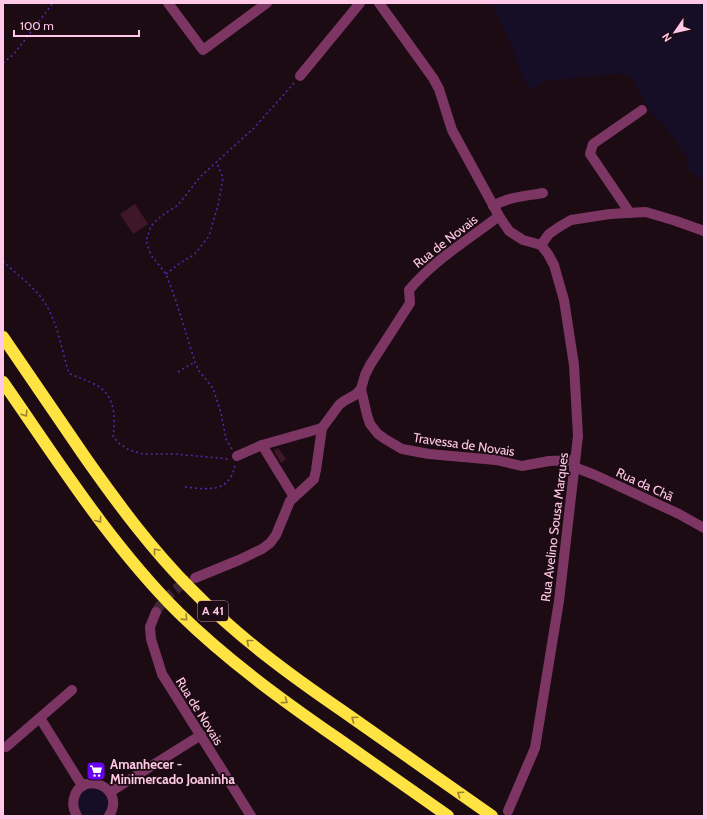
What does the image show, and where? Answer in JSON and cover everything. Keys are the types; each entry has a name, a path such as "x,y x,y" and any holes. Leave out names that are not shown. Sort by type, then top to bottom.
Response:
{"highway":[{"name":"A 41","path":"3,337 126,515 160,556 214,612 247,641 298,680 492,816"},
{"name":"A 41","path":"3,382 103,525 142,574 184,617 247,673 308,718 448,816"}],"street":[{"path":"168,3 203,50 267,3"},
{"path":"300,76 360,3"},
{"path":"379,3 439,89 452,130 493,206 509,231 523,240 541,245 549,234 571,220 610,214 646,212 676,220 704,231"},
{"path":"630,213 590,154 593,144 642,110"},
{"path":"493,206 499,202 512,198 543,193"},
{"name":"Rua de Novais","path":"361,389 370,364 410,303 408,290 419,278 440,260 499,216"},
{"name":"Rua Avelino Sousa Marques","path":"508,811 535,748 559,601 578,436 574,365 564,300 554,265 541,245"},
{"path":"195,578 239,560 262,549 270,543 276,535 290,501 314,479 322,428 339,405 355,395 361,389"},
{"name":"Travessa de Novais","path":"361,389 370,424 378,434 402,449 429,454 496,460 522,466 549,461 575,464"},
{"path":"237,458 262,445 322,428"},
{"path":"262,445 294,497"},
{"name":"Rua da Chã","path":"575,464 704,528"},
{"name":"Rua de Novais","path":"156,612 150,627 150,639 162,674 251,816"},
{"path":"6,747 72,690"},
{"path":"40,718 78,779 84,786"},
{"path":"110,792 201,735"},
{"path":"76,816 73,807 77,791 84,786 95,783 101,784 110,792 112,796 113,806 109,816"}],"path":[{"path":"3,63 14,54 53,3"},
{"path":"185,487 209,489 219,488 227,482 234,470 237,458 226,439 221,413 213,388 199,371 195,362 166,274 151,255 146,241 151,226 160,217 178,205 200,178 254,128 300,76"},
{"path":"166,274 180,263 194,255 209,236 218,205 223,178 217,162"},
{"path":"3,261 36,292 52,316 69,373 93,383 102,389 108,396 113,405 115,427 113,437 120,444 129,450 142,454 176,454 237,458"},
{"path":"178,372 195,362"}],"shaded area":[{"path":"492,3 704,3 704,181 689,170 688,159 674,138 651,113 633,79 623,73 544,81 531,90 523,79 515,54"},
{"path":"91,787 101,789 108,797 108,807 106,812 101,816 84,816 77,807 78,797 81,792"}],"building":[{"path":"135,204 148,224 133,234 120,214"},
{"path":"278,448 286,459 281,463 274,451"}],"tunnel":[{"path":"156,612 170,594 190,580"}],"place":[{"name":"Amanhecer - Minimercado Joaninha","path":"96,771"}]}
